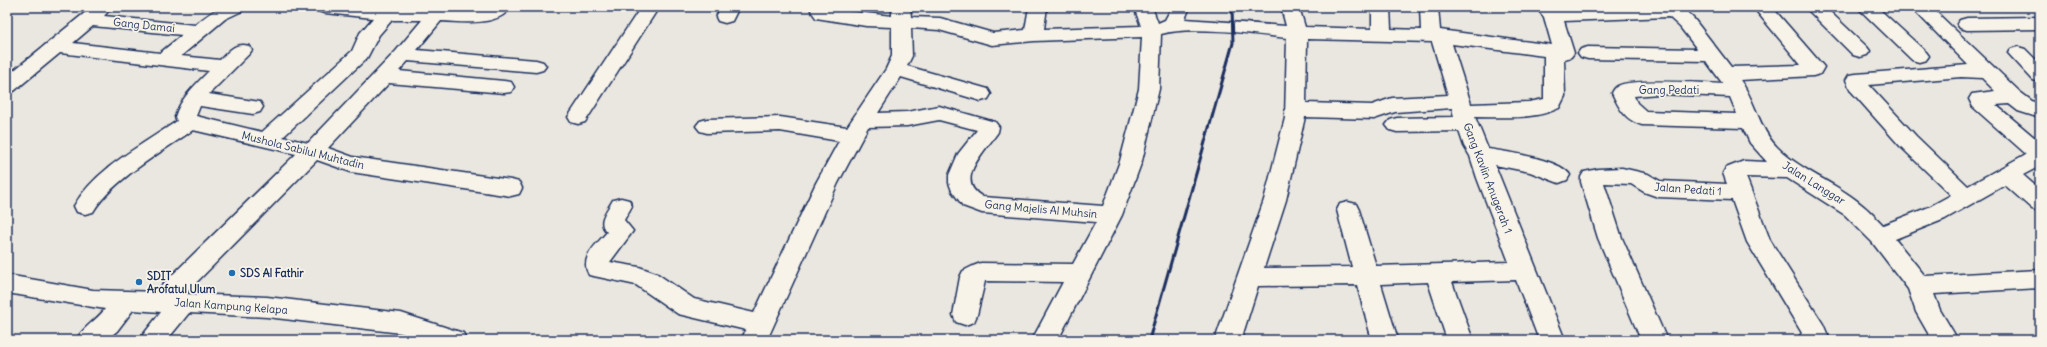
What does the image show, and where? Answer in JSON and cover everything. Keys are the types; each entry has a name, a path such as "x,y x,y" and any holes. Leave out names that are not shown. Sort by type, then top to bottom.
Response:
{"street":[{"path":"7,86 56,48 103,7"},
{"path":"164,60 218,15 235,7"},
{"path":"325,7 389,10 436,15 481,16 494,12 502,7"},
{"path":"578,117 650,7"},
{"path":"821,7 820,11 823,14 902,15 945,25 981,37 992,39 1034,35 1097,34 1152,30 1177,16 1251,28 1297,33 1436,36 1554,53 1564,53 1549,12 1672,9"},
{"path":"1034,35 1038,7"},
{"path":"1045,340 1111,215 1132,161 1149,89 1152,30 1143,7"},
{"path":"1228,340 1250,277 1289,148 1295,110 1297,33 1290,7"},
{"path":"1381,7 1382,34"},
{"name":"Gang Kavlin Anugerah 1","path":"1429,7 1436,36 1475,146 1481,155 1488,178 1552,340"},
{"path":"1732,83 1813,70 1814,67 1762,7"},
{"path":"1814,7 1860,51"},
{"path":"1866,7 1919,56"},
{"path":"1920,7 2013,98 2025,106 2040,111"},
{"name":"Jalan Langgar","path":"1672,9 1690,28 1732,83 1758,138 1768,152 1791,171 1853,209 1880,236 1919,286 1928,312 1945,340"},
{"path":"266,140 360,54 370,34 389,10"},
{"path":"152,340 175,302 171,292 313,151 403,55 436,15"},
{"path":"621,206 613,220 613,225 621,231 597,261 597,269 639,276 647,279 687,307 757,332 819,198 858,127 896,69 903,48 902,15"},
{"name":"Gang Damai","path":"89,20 200,31"},
{"path":"1967,24 2040,23"},
{"path":"56,48 225,67"},
{"path":"85,206 91,196 103,183 190,122 185,117 186,110 194,99 242,50"},
{"path":"1295,110 1374,112 1392,105 1463,112 1530,110 1544,107 1552,103 1555,96 1554,53"},
{"path":"1588,53 1711,55"},
{"path":"2040,53 2018,53 2040,76"},
{"path":"403,55 536,66"},
{"path":"896,69 981,94"},
{"path":"1966,196 1908,141 1858,86 1856,80 1961,71 1987,72"},
{"path":"384,76 504,87"},
{"name":"Gang Pedati","path":"1732,83 1625,90 1622,93 1630,109 1636,116 1642,118 1750,121"},
{"path":"1880,236 1924,220 2040,155 1979,99 2013,98"},
{"path":"194,99 253,107"},
{"path":"1397,124 1463,112"},
{"name":"Gang Majelis Al Muhsin","path":"858,127 939,113 983,125 988,128 987,132 969,155 960,173 961,188 972,202 982,205 1111,215"},
{"name":"Mushola Sabilul Muhtadin","path":"190,122 313,151 351,164 511,188"},
{"path":"707,126 780,124 816,131 858,127"},
{"path":"1481,155 1534,165 1559,176"},
{"name":"Jalan Pedati 1","path":"1654,340 1610,238 1592,182 1592,177 1631,176 1642,179 1649,187 1658,189 1741,192 1734,173 1744,169 1791,171"},
{"path":"2007,174 2040,203"},
{"path":"1741,192 1759,242 1814,331 1816,338 1810,340"},
{"path":"1348,210 1385,340"},
{"path":"1250,277 1306,278 1365,274 1524,271"},
{"path":"965,315 972,277 974,274 981,272 1080,273"},
{"path":"1437,272 1460,340"},
{"path":"1919,286 2040,278"},
{"name":"Jalan Kampung Kelapa","path":"7,284 61,295 126,301 267,307 401,323 454,340"},
{"path":"89,340 108,324 126,301"}],"railway":[{"path":"1149,340 1233,43 1232,7"}],"place":[{"name":"SDS Al Fathir","path":"232,273"},
{"name":"SDIT Arofatul Ulum","path":"139,282"}]}
